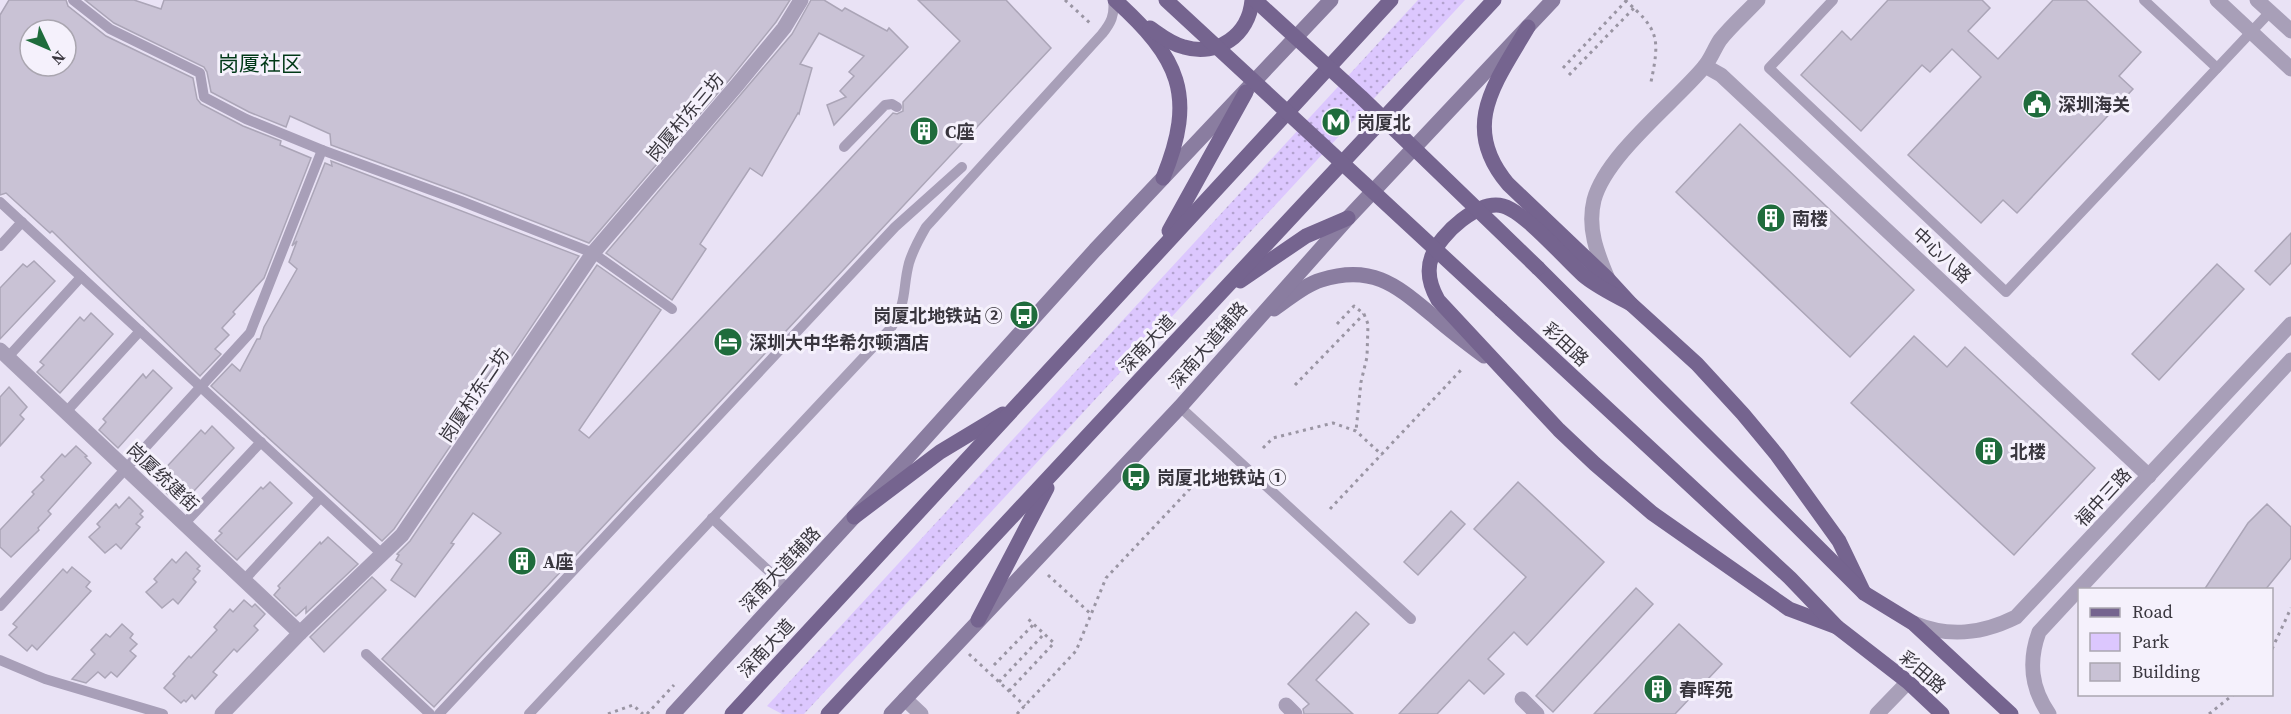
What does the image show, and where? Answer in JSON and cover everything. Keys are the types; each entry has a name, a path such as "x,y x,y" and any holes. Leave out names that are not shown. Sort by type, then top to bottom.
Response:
{"main road":[{"path":"1114,0 1135,18 1168,40 1184,47 1207,49 1226,44 1241,29 1251,12 1254,0"},
{"name":"彩田路","path":"1166,0 1790,578 1837,627 1908,682 1942,714"},
{"name":"彩田路","path":"1254,0 1361,97 1538,268 1864,593 1913,623 2011,714"},
{"name":"深南大道辅路","path":"673,714 1087,259 1330,0"},
{"name":"深南大道","path":"732,714 1391,0"},
{"name":"深南大道","path":"828,714 1494,0"},
{"name":"深南大道辅路","path":"891,714 1180,407 1348,218 1553,0"},
{"path":"1135,18 1160,48 1178,82 1180,119 1172,158 1163,178"},
{"path":"1528,27 1487,100 1484,117 1487,151 1496,169 1508,184 1608,279 1631,304 1697,364 1743,414 1839,541 1864,593"},
{"path":"1150,262 1190,196 1246,92"},
{"path":"1631,304 1586,277 1514,212 1503,206 1488,206 1473,212 1454,227 1437,246 1432,256 1430,281 1438,300 1559,430 1595,464 1652,513 1789,609 1837,627"},
{"path":"1222,292 1306,236 1348,218"},
{"path":"1238,340 1296,294 1321,280 1355,274 1377,278 1396,286 1509,376"},
{"path":"854,517 940,452 1018,405"},
{"path":"978,620 1057,469"}],"street":[{"name":"岗厦村东三坊","path":"593,253 784,28 801,0"},
{"path":"1608,279 1593,238 1592,218 1595,197 1604,180 1638,135 1705,66 1721,40 1758,0"},
{"path":"2217,0 2291,69"},
{"path":"2257,0 2291,32"},
{"name":"中心八路","path":"1705,66 1721,75 2149,476"},
{"name":"岗厦村东二坊","path":"222,714 300,633 402,535 593,253"},
{"name":"福中三路","path":"1913,623 1936,630 1961,633 1991,628 2016,616 2291,324"},
{"name":"岗厦统建街","path":"4,353 300,633"},
{"path":"2080,588 2291,360"},
{"path":"2049,714 2036,693 2033,677 2033,647 2039,632 2078,590"},
{"path":"1877,714 1908,682"},
{"path":"905,699 921,714"},
{"path":"1522,699 1537,714"}],"lane":[{"path":"74,0 110,29 200,73 204,97 246,119 593,253 672,309"},
{"path":"529,714 891,327 900,314 905,297 909,265 915,244 926,228 1102,34 1112,21 1115,9 1114,0"},
{"path":"1833,0 1769,68 2006,292 2270,12"},
{"path":"2144,0 2217,68"},
{"path":"844,147 885,105 892,104 897,107"},
{"path":"0,606 250,333 322,150"},
{"path":"439,714 895,227 962,167"},
{"path":"0,202 382,554"},
{"path":"0,246 22,222"},
{"path":"4,353 81,277"},
{"path":"66,412 140,331"},
{"path":"1180,407 1411,619"},
{"path":"184,524 261,442"},
{"path":"244,580 320,498"},
{"path":"712,518 788,589"},
{"path":"366,654 430,714"},
{"path":"0,660 45,679 163,714"}],"path":[{"path":"1563,68 1626,0 1649,22 1655,37 1655,59 1651,82"},
{"path":"1569,75 1634,8"},
{"path":"1337,324 1354,306 1364,314 1368,324 1367,357 1361,382 1356,431"},
{"path":"1295,385 1364,314"},
{"path":"1330,509 1462,369"},
{"path":"1263,448 1273,438 1333,423 1356,431 1382,454"},
{"path":"1017,714 1076,651 1106,578 1201,477"},
{"path":"1048,574 1091,614"},
{"path":"2273,646 2290,610"},
{"path":"1009,692 1054,643 1026,617"},
{"path":"994,665 1034,624"},
{"path":"999,682 1044,634"},
{"path":"969,654 1025,706"},
{"path":"2209,714 2232,696"},
{"path":"608,714 633,705 643,714"}],"green space":[{"path":"1418,0 1465,0 804,714 782,714 767,706"}],"building":[{"path":"9,0 66,0 68,6 106,36 193,78 197,99 201,104 243,126 281,141 280,145 311,158 264,278 233,312 235,314 222,328 229,335 215,349 221,354 200,376 52,231 50,233 6,193 0,195 0,15"},
{"path":"85,0 134,0 161,9 164,0 790,0 776,22 730,79 589,243 331,145 330,134 290,116 286,127 249,112 211,92 204,67 114,23"},
{"path":"811,0 824,0 842,11 845,8 887,31 889,28 908,47 834,125 827,105 846,97 840,91 854,76 849,72 864,56 819,33 800,64 812,68 799,114 762,176 750,168 700,244 706,249 672,300 606,253 792,34"},
{"path":"918,0 1006,0 1051,48 434,707 382,659 501,533 473,513 451,543 454,544 415,597 391,580 402,564 396,560 399,555 397,554 410,541 597,265 661,310 579,430 589,438 893,113 903,111 903,102 960,41"},
{"name":"深圳海关","path":"1888,0 1982,0 1990,8 1968,31 1998,59 2053,0 2086,0 2141,52 2119,76 2133,89 2017,213 2003,200 1981,223 1908,155 1981,77 1952,49 1930,72 1922,65 1861,131 1801,75 1842,31 1851,40"},
{"name":"南楼","path":"1740,124 1914,290 1850,357 1676,192"},
{"path":"331,161 579,256 507,363 500,358 473,397 481,401 394,529 382,541 211,386 232,364 240,371 257,339 260,339 264,327 297,269 289,262 297,241 292,246 325,163 332,166"},
{"path":"2291,233 2291,263 2270,285 2255,271"},
{"path":"34,261 55,281 0,339 0,288 23,264 27,267"},
{"path":"2217,264 2244,289 2159,380 2132,354"},
{"path":"91,313 113,334 60,393 37,372 44,365 40,362 80,317 84,321"},
{"name":"北楼","path":"1914,336 1947,367 1965,347 2095,468 2014,555 1851,403"},
{"path":"153,370 172,388 118,448 99,430 106,422 103,419 143,374 146,378"},
{"path":"9,387 27,407 20,415 24,419 0,446 0,397"},
{"path":"212,426 234,448 180,506 158,485 164,478 160,474 201,430 205,434"},
{"path":"76,446 91,463 48,511 51,514 38,528 39,530 11,557 0,547 0,530 34,494 32,492 44,480 41,477 62,454 65,457"},
{"path":"270,482 292,503 237,560 215,540 222,533 219,531 261,487 263,489"},
{"path":"1518,482 1604,562 1527,645 1514,632 1488,659 1504,674 1484,694 1469,680 1437,714 1399,714 1526,577 1474,529"},
{"path":"129,497 143,511 140,514 143,517 136,524 140,527 121,549 116,544 105,553 89,537 100,527 97,524 116,504 119,508"},
{"path":"2267,504 2291,527 2291,558 2267,588 2205,588 2248,523"},
{"path":"1451,511 1465,524 1418,575 1404,562"},
{"path":"328,537 358,564 306,613 306,607 296,616 274,595 280,588 278,586 320,542 321,544"},
{"path":"186,552 200,566 197,569 200,571 193,579 196,582 178,604 173,599 162,608 146,592 157,582 154,579 172,559 176,563"},
{"path":"72,567 90,582 86,587 91,591 37,650 32,645 27,651 9,635 17,627 13,624 63,569 67,573"},
{"path":"372,577 386,590 324,652 310,637"},
{"path":"1636,588 1653,604 1553,712 1536,696"},
{"path":"244,600 252,607 255,604 265,614 254,626 258,630 237,652 234,649 213,672 217,675 195,699 192,695 186,702 184,700 181,703 164,688 189,656 191,658 217,630 214,627 230,609 233,612"},
{"path":"1356,612 1369,624 1316,680 1353,714 1304,714 1303,709 1309,704 1288,684"},
{"path":"122,624 133,634 130,638 137,644 130,651 136,656 117,677 111,672 105,678 98,672 86,683 72,679 95,654 91,650 106,634 110,637"},
{"name":"春晖苑","path":"1679,624 1722,664 1675,714 1594,714"}],"place":[{"name":"深圳海关","path":"2037,104"},
{"name":"岗厦北","path":"1336,122"},
{"name":"C座","path":"924,131"},
{"name":"南楼","path":"1771,218"},
{"name":"岗厦北地铁站 ②","path":"1024,315"},
{"name":"深圳大中华希尔顿酒店","path":"728,342"},
{"name":"北楼","path":"1989,451"},
{"name":"岗厦北地铁站 ①","path":"1136,477"},
{"name":"A座","path":"522,561"},
{"name":"春晖苑","path":"1658,689"}],"district":[{"name":"岗厦社区","path":"260,63"}]}
